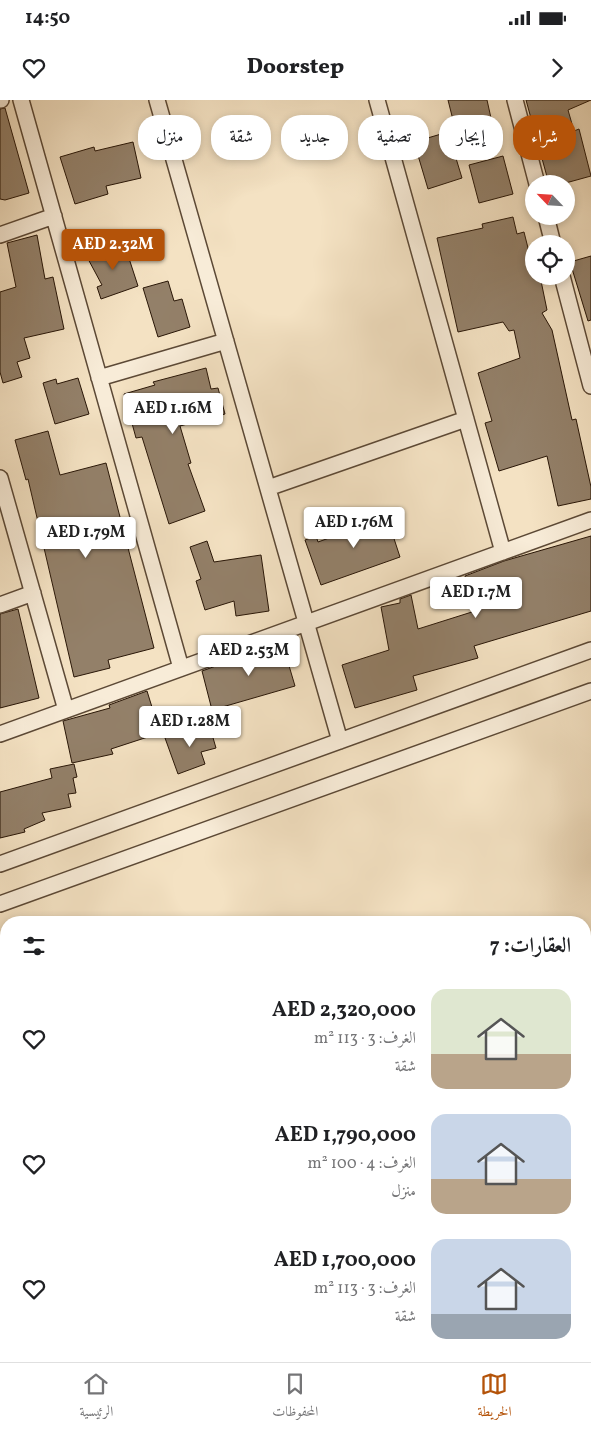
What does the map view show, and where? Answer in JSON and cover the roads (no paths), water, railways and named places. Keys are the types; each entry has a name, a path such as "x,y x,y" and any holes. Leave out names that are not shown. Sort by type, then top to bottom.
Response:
{"street":[{"path":"21,100 181,668"},
{"path":"157,100 340,741"},
{"path":"377,100 503,552"},
{"path":"515,100 535,175"},
{"path":"0,234 54,216"},
{"path":"564,285 591,386"},
{"path":"99,378 226,341"},
{"path":"268,488 466,419"},
{"path":"0,478 66,710"},
{"path":"0,734 591,520"},
{"path":"0,604 33,593"},
{"path":"0,864 591,650"},
{"path":"0,904 591,691"}]}
